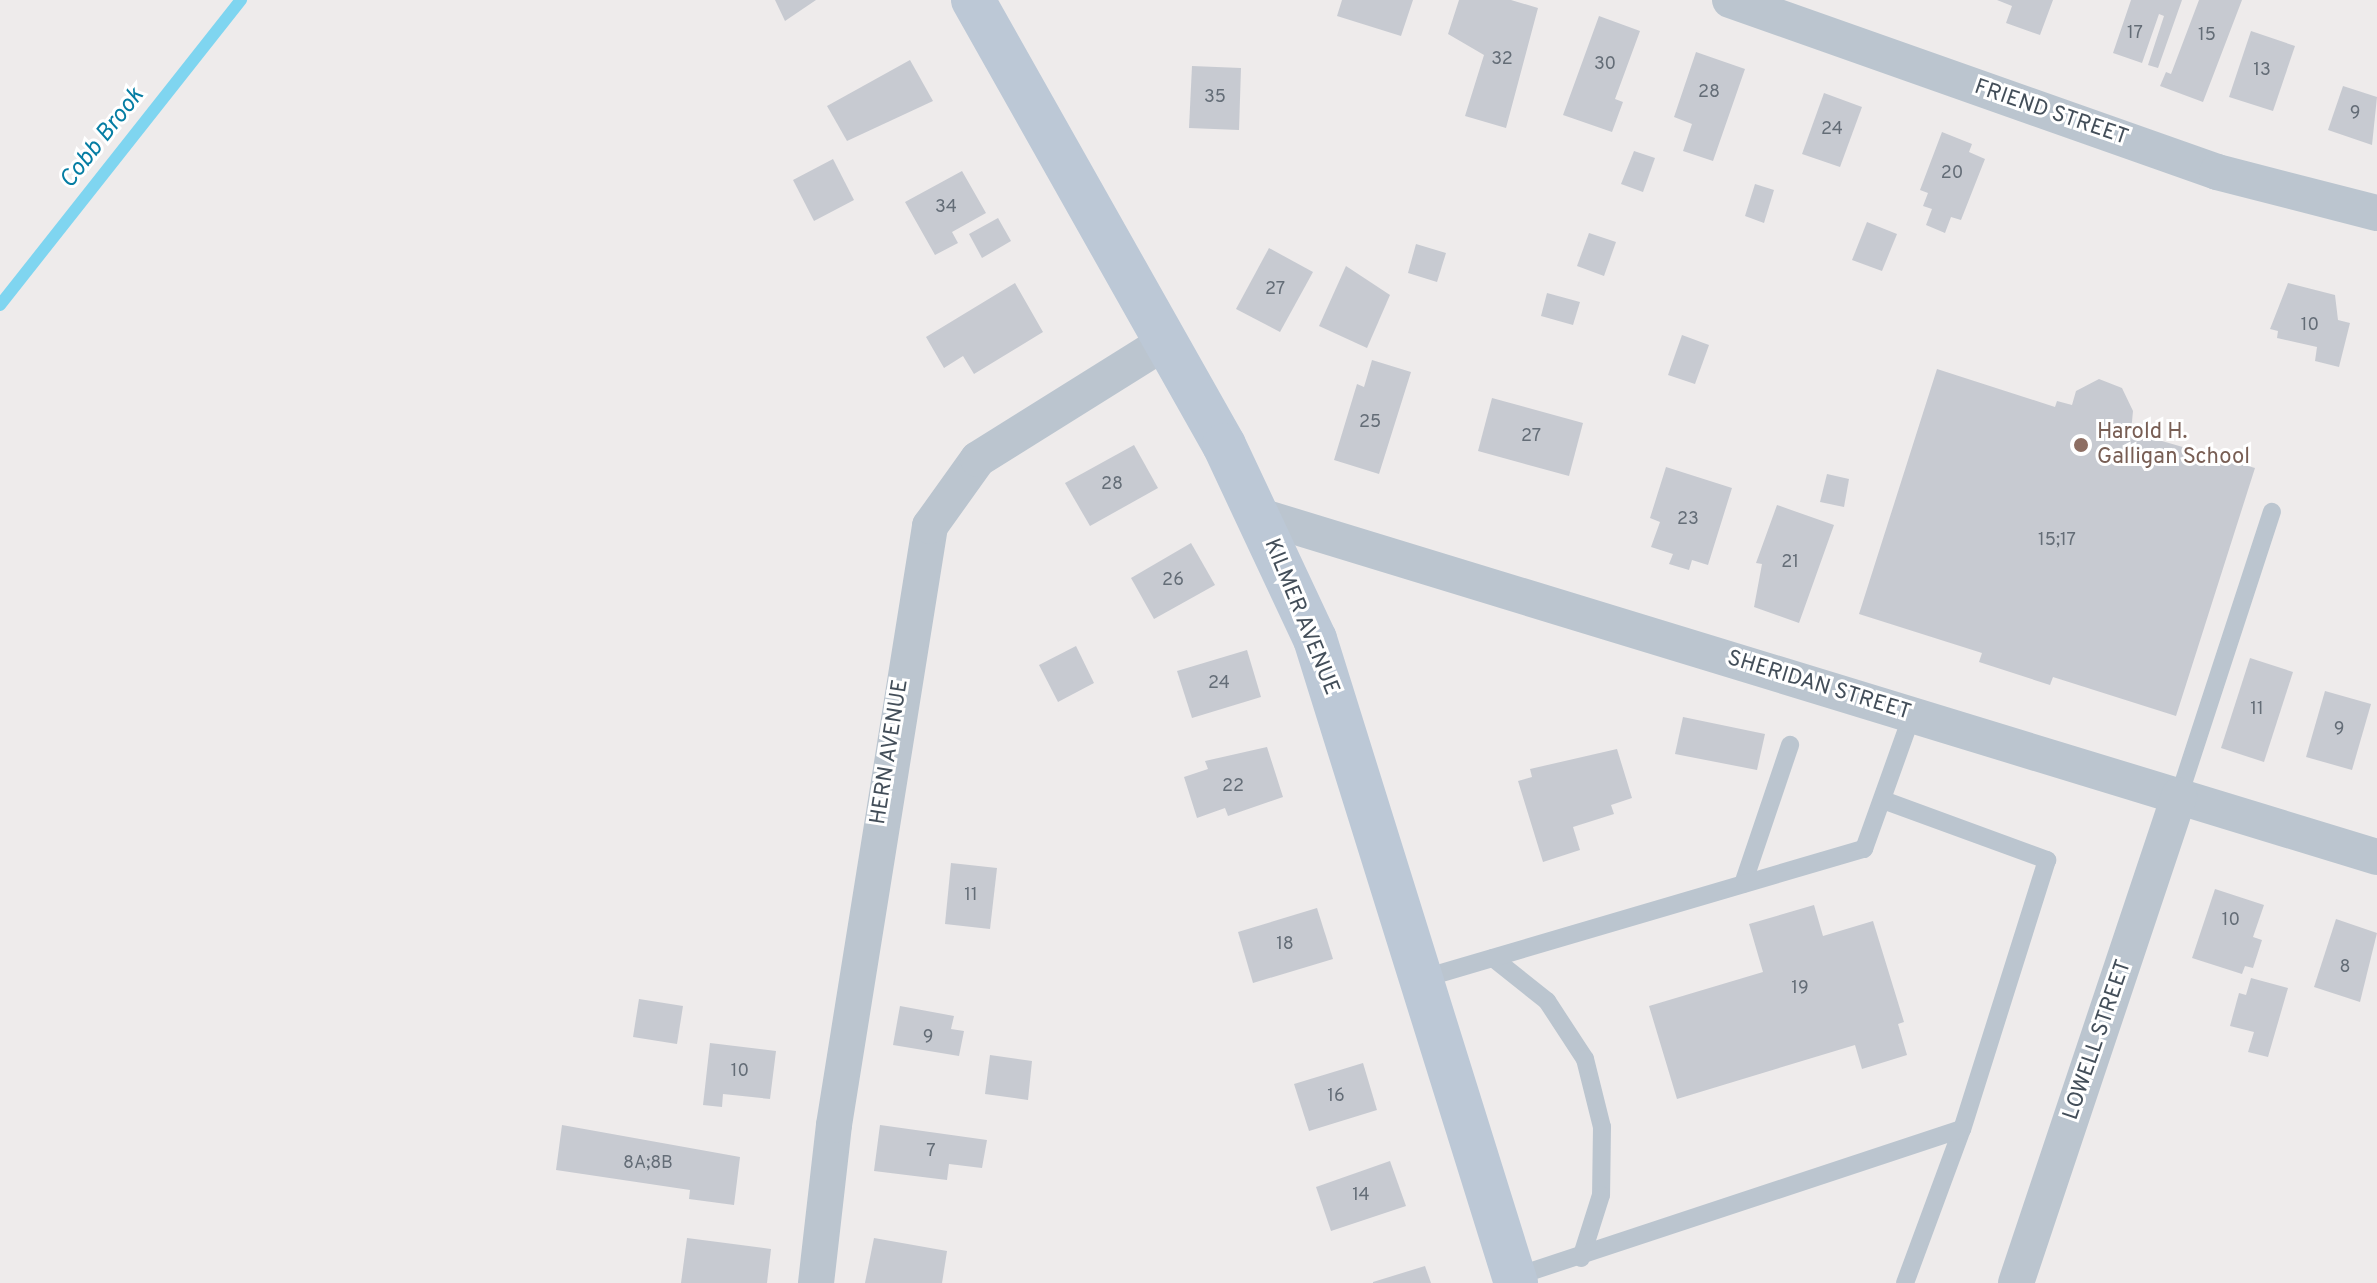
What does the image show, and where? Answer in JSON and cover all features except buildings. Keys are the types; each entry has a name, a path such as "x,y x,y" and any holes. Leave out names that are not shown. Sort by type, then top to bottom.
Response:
{"street":[{"name":"KILMER AVENUE","path":"973,0 1167,341 1260,516 1315,639 1515,1280"},
{"name":"FRIEND STREET","path":"1730,0 2217,172 2377,213"},
{"name":"HERN AVENUE","path":"816,1283 834,1125 930,526 978,459 1167,341"},
{"name":"SHERIDAN STREET","path":"1260,516 2377,857"},
{"name":"LOWELL STREET","path":"2016,1283 2179,796"}],"lane":[{"path":"2179,796 2272,512"},
{"path":"1421,979 1864,849 1912,715"},
{"path":"1743,884 1790,745"},
{"path":"1883,800 2047,860 1962,1129 1905,1283"},
{"path":"1493,958 1547,1001 1585,1059 1602,1127 1602,1168 1601,1195 1581,1258"},
{"path":"1515,1280 1962,1129"}],"waterway":[{"name":"Cobb Brook","path":"0,305 241,0"}],"place":[{"name":"Harold H. Galligan School","path":"2081,445"}]}
